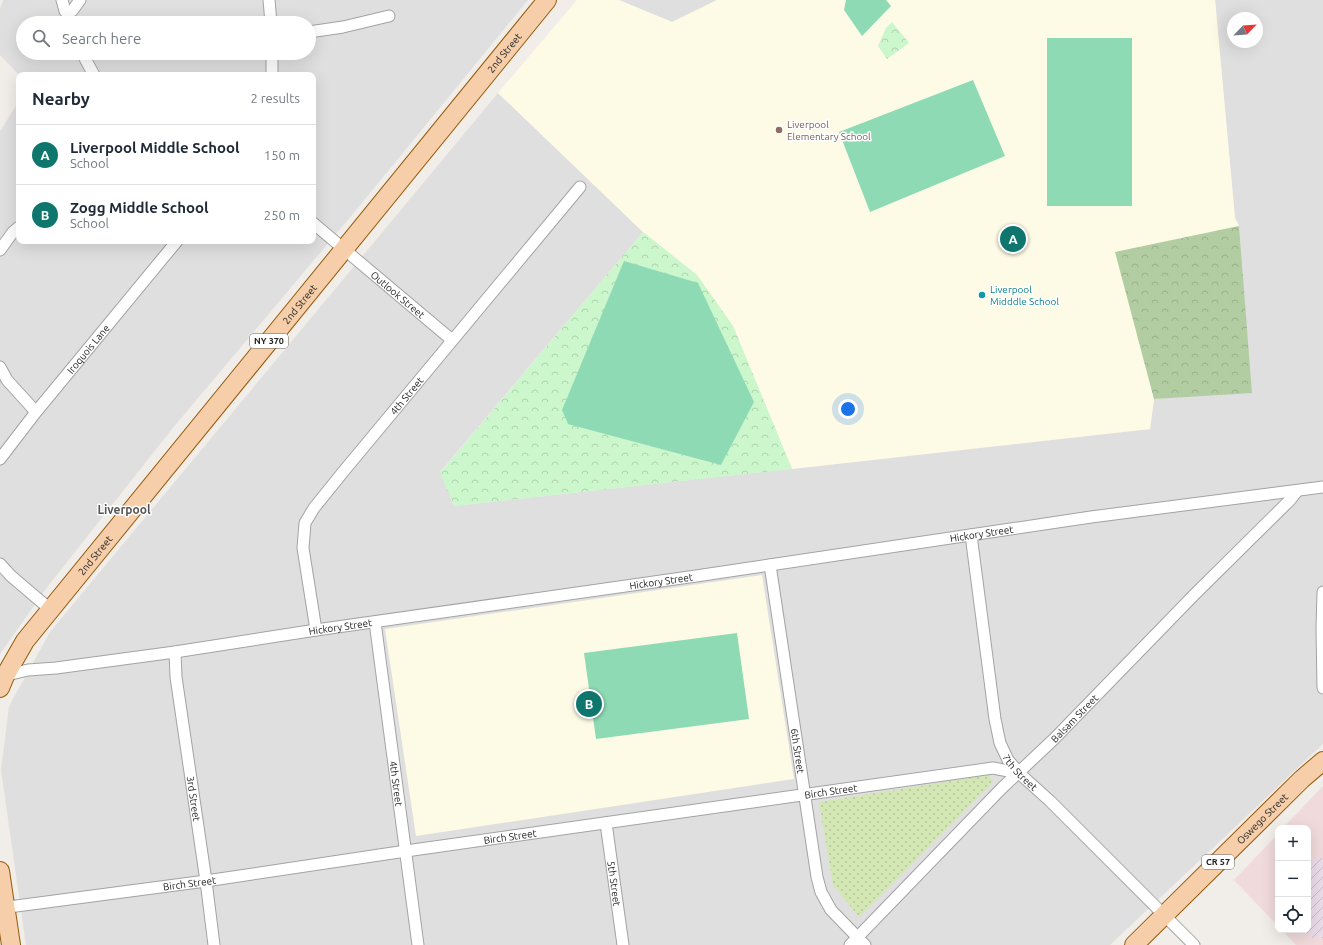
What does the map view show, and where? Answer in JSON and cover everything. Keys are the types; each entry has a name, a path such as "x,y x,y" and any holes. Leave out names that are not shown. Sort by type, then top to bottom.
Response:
{"main road":[{"name":"2nd Street","path":"2,680 25,641 547,0"},
{"name":"Oswego Street","path":"1134,945 1302,779 1323,761"},
{"path":"0,871 3,908 11,945"}],"street":[{"path":"62,0 66,16"},
{"path":"68,16 80,0"},
{"path":"269,0 270,16"},
{"path":"316,31 343,27 389,16"},
{"path":"86,60 92,72"},
{"path":"272,60 272,72"},
{"name":"4th Street","path":"316,630 303,548 305,523 314,508 343,472 580,187"},
{"name":"Outlook Street","path":"316,226 452,340"},
{"path":"0,250 16,230"},
{"name":"Iroquois Lane","path":"0,459 36,412 176,244"},
{"path":"0,367 7,380 36,412"},
{"name":"Hickory Street","path":"2,680 28,670 56,668 175,652 316,630 696,576 1091,517 1323,487"},
{"name":"Balsam Street","path":"857,943 1019,773 1194,595 1290,500 1297,490"},
{"name":"7th Street","path":"971,535 995,719 1000,743 1008,760 1019,773 1050,801 1194,945"},
{"path":"0,564 11,576 50,610"},
{"name":"6th Street","path":"770,565 817,877 821,892 831,910 857,943"},
{"path":"1323,592 1323,688"},
{"name":"4th Street","path":"375,622 418,945"},
{"name":"3rd Street","path":"175,652 176,677 214,945"},
{"name":"Birch Street","path":"3,908 206,881 406,851 993,768 1019,773"},
{"name":"5th Street","path":"606,823 623,945"}],"shaded area":[{"path":"3,0 528,0 352,215 172,429 45,590 0,654 0,131 16,106 16,244 316,244 316,72 16,72 0,55 0,9"},
{"path":"577,0 619,0 672,22 717,0 1215,0 1235,218 1239,226 1116,252 1154,399 1150,429 792,469 733,326 697,275 643,232 498,93"},
{"path":"619,0 717,0 672,22"},
{"path":"1215,0 1323,0 1323,744 1110,945 26,945 1,770 9,706 50,632 498,93 643,232 440,472 454,506 1150,429 1154,399 1251,389 1239,226 1235,218"},
{"path":"762,575 794,779 416,836 385,629"},
{"path":"1323,786 1323,945 1296,945 1285,933 1311,933 1311,825 1286,825"},
{"path":"1275,837 1275,923 1234,880"},
{"path":"1319,855 1323,860 1323,938 1312,938 1306,933 1311,933 1311,863"}],"green space":[{"path":"846,0 886,0 891,6 862,36 844,10"},
{"path":"892,22 909,43 887,59 878,46 886,28"},
{"path":"1047,38 1132,38 1132,206 1047,206"},
{"path":"973,80 1005,156 870,212 839,132"},
{"path":"1239,226 1252,393 1154,399 1115,252"},
{"path":"643,232 697,275 733,326 792,469 454,506 440,473"},
{"path":"624,261 698,283 754,402 721,465 568,424 562,410"},
{"path":"737,633 749,719 596,739 584,653"},
{"path":"989,775 993,782 859,917 833,885 819,802"}],"place":[{"name":"Liverpool Elementary School","path":"779,130"},
{"name":"Liverpool Middle School","path":"1013,239"},
{"name":"Liverpool Midddle School","path":"982,295"},
{"name":"Zogg Middle School","path":"589,704"}],"district":[{"name":"Liverpool","path":"124,510"}]}
